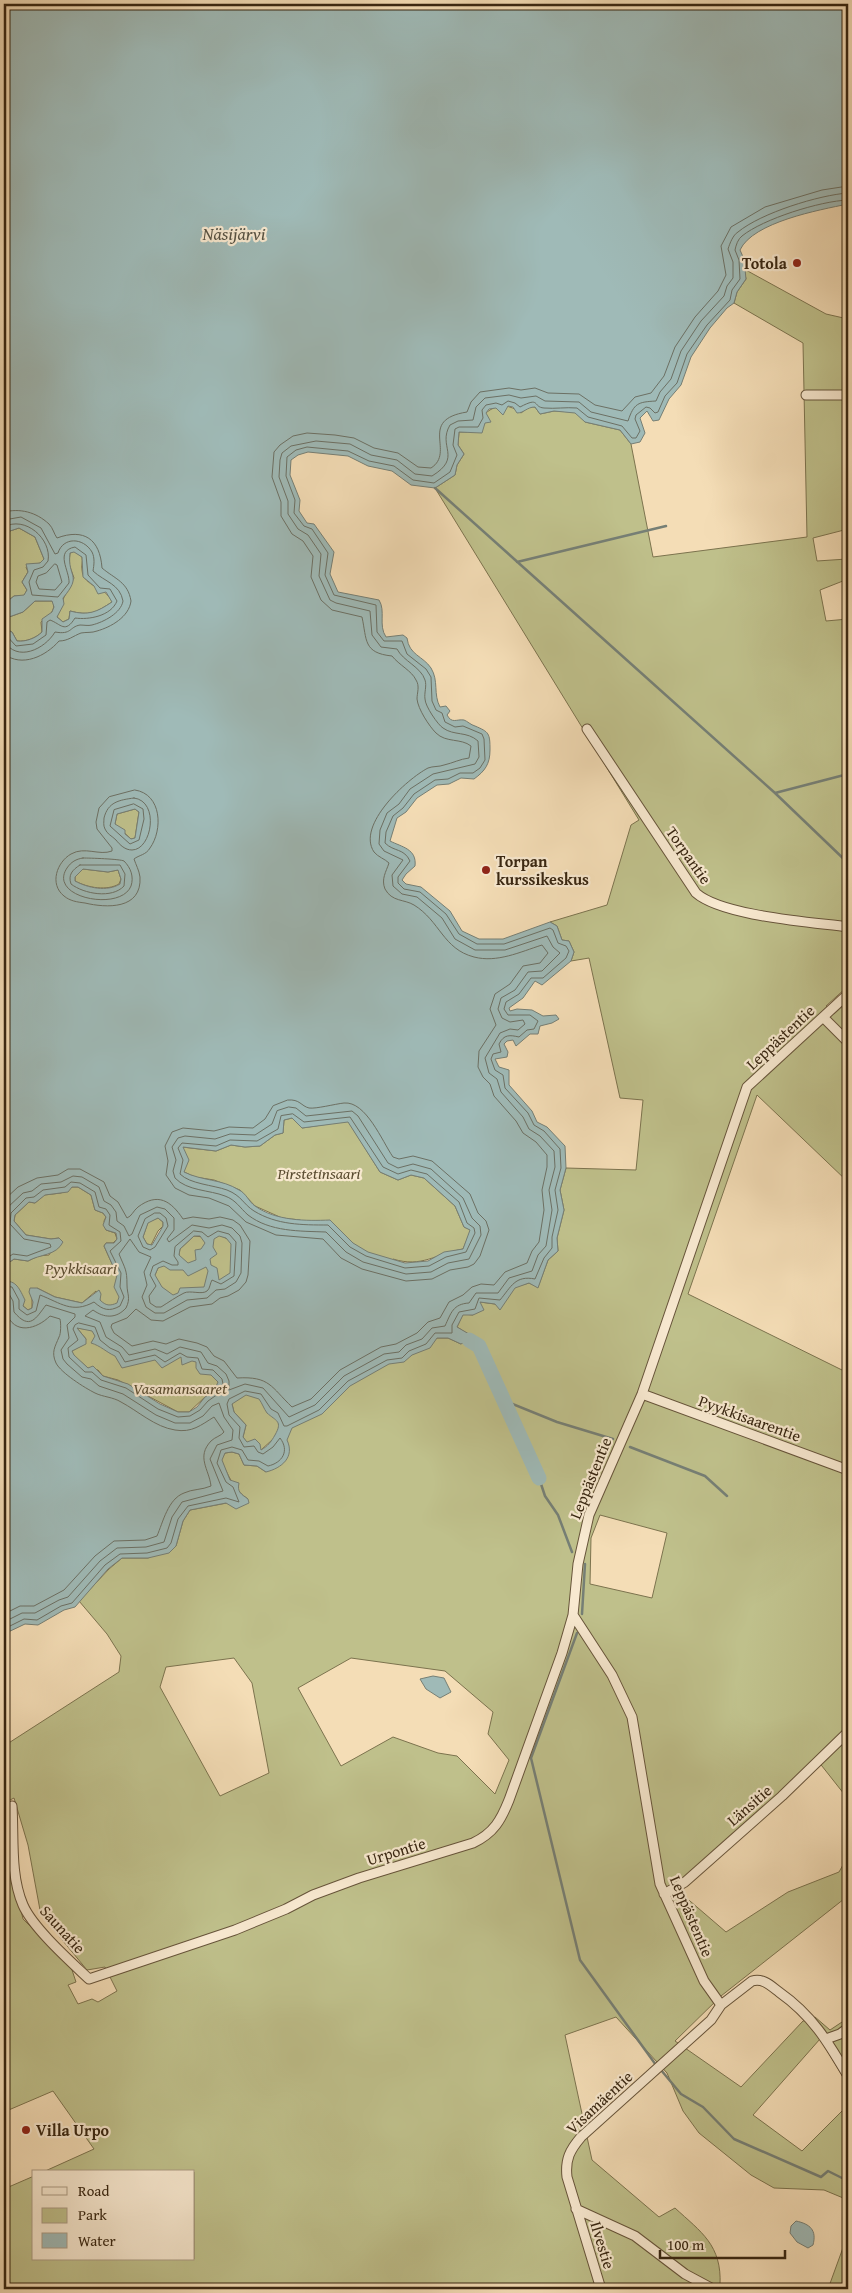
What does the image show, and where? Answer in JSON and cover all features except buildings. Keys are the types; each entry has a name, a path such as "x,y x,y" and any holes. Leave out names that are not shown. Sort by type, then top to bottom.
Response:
{"street":[{"path":"806,395 848,395"},
{"name":"Torpantie","path":"587,729 691,885 703,899 731,910 848,927"},
{"name":"Leppästentie","path":"721,2005 704,1981 664,1894 658,1872 632,1717 612,1675 573,1615 578,1564 589,1515 642,1394 747,1087 848,994"},
{"path":"823,1018 848,1042"},
{"name":"Pyykkisaarentie","path":"642,1394 848,1470"},
{"name":"Urpontie","path":"89,1979 235,1930 286,1909 313,1895 485,1837 501,1820 509,1800 562,1653 573,1615"},
{"name":"Länsitie","path":"664,1894 685,1882 782,1796 848,1732"},
{"name":"Saunatie","path":"12,1806 16,1876 24,1906 32,1920 89,1979"},
{"name":"Visamäentie","path":"576,2209 567,2177 566,2164 570,2150 711,2020 721,2005 752,1981 765,1981 800,2007 826,2039 848,2076"},
{"path":"826,2039 840,2034 848,2028"},
{"path":"576,2209 635,2236 685,2274 713,2289"},
{"name":"Ilvestie","path":"576,2209 601,2289"}],"green space":[{"path":"744,269 826,314 848,319 848,529 813,538 817,561 847,559 848,579 820,590 826,621 848,619 848,846 845,848 848,851 848,986 826,1006 834,1014 848,1001 848,1182 757,1095 688,1294 842,1370 848,1364 848,1457 840,1466 848,1470 848,1799 818,1761 676,1889 726,1932 788,1892 839,1872 848,1856 848,1901 844,1899 721,1996 675,2041 741,2087 803,2021 815,2017 830,2030 848,2018 848,2085 820,2039 753,2115 802,2151 848,2105 848,2200 824,2190 774,2188 751,2175 699,2133 683,2111 667,2073 616,2017 565,2035 592,2160 659,2217 675,2208 701,2232 713,2249 720,2271 720,2285 726,2289 4,2289 9,2271 4,2262 4,2189 32,2177 32,2260 195,2260 195,2170 47,2170 94,2149 53,2091 4,2112 4,1815 11,1813 10,1862 23,1919 71,1967 76,1982 68,1985 78,2004 92,1999 98,2002 117,1991 105,1967 87,1970 40,1910 28,1845 14,1798 4,1803 4,1746 119,1672 121,1656 107,1634 79,1601 122,1558 148,1558 176,1546 183,1521 190,1510 248,1499 235,1487 221,1460 225,1453 232,1452 239,1454 244,1465 257,1466 266,1472 272,1440 261,1450 247,1443 243,1437 246,1425 234,1412 232,1404 205,1397 189,1412 178,1412 118,1380 103,1376 98,1370 88,1368 73,1355 72,1351 83,1345 86,1339 77,1328 92,1330 100,1300 96,1291 82,1303 55,1297 37,1288 32,1296 32,1308 28,1310 23,1306 9,1280 4,1282 4,1266 14,1259 28,1261 38,1256 49,1255 59,1238 51,1239 26,1235 14,1221 15,1215 29,1202 35,1203 44,1195 61,1193 72,1187 78,1187 91,1195 95,1210 103,1213 106,1217 104,1221 106,1230 115,1233 117,1239 113,1243 106,1243 104,1246 117,1275 155,1275 158,1268 179,1255 180,1249 194,1236 214,1238 219,1235 437,1338 448,1338 461,1344 468,1334 457,1327 463,1314 473,1315 480,1302 495,1304 515,1287 529,1283 538,1287 548,1260 558,1251 557,1238 564,1210 560,1190 566,1168 636,1170 643,1100 620,1098 589,958 571,961 574,952 569,941 562,940 557,926 550,922 607,905 631,825 639,820 435,488 455,475 457,465 464,454 458,445 459,432 467,432 491,409 505,406 521,413 529,407 535,407 540,414 554,411 575,412 585,422 620,430 631,444 653,557 807,537 803,343 734,303 737,292 746,279","holes":["600,1515 667,1533 652,1598 590,1584 591,1538","234,1658 252,1683 269,1773 220,1796 160,1687 166,1667","351,1658 445,1671 493,1712 488,1734 509,1760 495,1794 457,1756 438,1753 393,1737 341,1766 298,1688"]},
{"path":"19,528 35,537 44,559 40,563 26,567 28,572 22,582 27,590 24,596 14,596 4,604 4,533"},
{"path":"74,551 82,557 83,576 105,593 112,602 101,609 88,613 70,611 69,619 63,622 57,617 74,578 69,564 70,553"},
{"path":"35,601 53,601 53,611 41,622 42,632 40,634 34,638 17,641 12,632 8,630 6,622 9,617 23,612"},
{"path":"135,809 139,812 135,838 131,839 115,824 117,814"},
{"path":"83,869 108,872 118,870 121,879 119,884 114,886 97,888 75,881 75,877"},
{"name":"Pirstetinsaari","path":"292,1118 302,1128 348,1121 380,1172 398,1180 411,1175 424,1178 455,1206 464,1227 471,1230 463,1249 421,1261 412,1262 393,1259 378,1278 300,1220 282,1218 255,1206 240,1190 214,1180 195,1177 184,1172 182,1147 216,1151 231,1145 245,1147 260,1146 275,1135 283,1133 284,1120"},
{"path":"158,1218 163,1222 163,1226 158,1231 151,1245 147,1244 143,1237 148,1222"},
{"path":"848,2234 848,2289 828,2289"}],"water":[{"name":"Näsijärvi","path":"4,4 848,4 848,204 788,219 758,232 747,240 740,250 744,259 746,279 737,292 734,303 727,308 710,328 691,357 681,385 669,399 659,420 653,421 647,411 640,418 645,433 640,442 631,444 620,430 585,422 575,413 554,411 540,414 535,407 517,413 513,407 508,406 503,415 496,408 489,409 486,413 491,422 485,423 482,433 459,432 458,445 464,454 457,465 455,475 435,488 411,485 392,471 368,466 348,456 308,452 298,455 291,460 290,475 300,500 299,511 307,523 314,524 334,552 330,574 338,592 379,600 386,637 403,635 407,638 413,652 431,668 435,678 440,707 446,706 450,711 447,715 454,721 465,721 483,730 488,734 490,740 489,759 486,767 478,776 474,779 461,778 449,784 437,785 417,798 406,812 397,818 390,841 408,849 415,860 415,866 402,880 406,884 421,887 450,911 462,931 479,939 503,939 550,922 557,926 562,940 569,941 574,952 571,961 542,985 535,981 523,998 509,1008 510,1011 517,1009 532,1010 543,1016 556,1015 559,1019 540,1026 538,1034 530,1034 516,1046 513,1040 507,1041 504,1044 508,1052 507,1057 495,1059 499,1067 509,1070 509,1085 532,1111 537,1122 547,1127 565,1146 566,1168 560,1190 564,1210 557,1238 558,1251 548,1260 538,1288 529,1283 515,1288 500,1310 495,1304 480,1302 484,1310 473,1315 463,1315 457,1327 469,1334 469,1340 461,1344 448,1338 437,1338 430,1348 412,1355 404,1362 389,1364 350,1386 322,1414 292,1428 287,1440 289,1446 288,1457 282,1465 266,1472 257,1466 244,1465 239,1454 225,1453 222,1460 230,1480 239,1483 239,1491 248,1499 249,1503 236,1509 226,1503 190,1510 183,1521 176,1546 169,1553 148,1558 122,1558 108,1569 75,1607 64,1610 38,1625 25,1624 4,1634 4,1282 12,1282 17,1286 25,1300 23,1306 28,1310 32,1308 33,1302 29,1292 30,1288 37,1288 55,1297 82,1303 99,1290 101,1294 100,1300 106,1304 117,1303 119,1297 114,1287 117,1275 104,1246 106,1243 114,1243 117,1239 116,1233 106,1230 103,1225 106,1217 103,1213 95,1210 91,1195 78,1187 72,1187 68,1192 45,1195 35,1203 29,1202 15,1215 14,1221 26,1235 51,1239 59,1238 63,1242 60,1247 28,1261 14,1259 4,1266 4,604 14,596 24,595 27,590 22,582 28,572 26,564 40,563 44,559 35,537 19,528 4,533","holes":["74,552 82,557 83,577 94,586 98,594 106,592 112,602 92,612 70,611 69,619 63,622 57,617 64,604 63,598 73,580 70,553","35,601 52,601 54,607 52,612 42,619 42,632 34,638 27,640 17,641 12,632 7,630 6,622 9,617 23,612","135,809 139,812 135,838 131,839 125,834 125,830 115,824 117,814","83,869 108,872 118,870 121,879 120,884 109,888 92,887 75,881 75,877","292,1118 302,1128 348,1122 380,1172 398,1180 411,1175 424,1178 455,1206 464,1227 470,1230 463,1249 444,1252 428,1261 405,1263 368,1252 353,1243 330,1220 301,1220 272,1215 255,1206 244,1193 232,1186 184,1172 189,1160 183,1147 216,1151 231,1145 245,1147 260,1146 275,1135 283,1133 284,1120","158,1218 163,1222 163,1226 152,1245 147,1244 143,1237 148,1223","194,1236 200,1236 205,1243 201,1249 195,1250 196,1260 188,1263 179,1255 180,1249","219,1236 226,1238 231,1244 230,1273 219,1280 217,1268 211,1265 210,1259 217,1254 213,1247 214,1239","164,1266 170,1270 183,1270 188,1276 206,1267 208,1271 204,1287 180,1288 178,1293 173,1295 162,1287 155,1275 158,1268","77,1328 92,1331 95,1336 91,1343 115,1356 122,1368 155,1360 162,1368 181,1357 182,1365 192,1361 196,1362 196,1368 200,1374 211,1375 218,1382 214,1391 205,1397 197,1407 189,1412 178,1412 160,1404 128,1384 103,1376 93,1366 88,1368 72,1351 86,1344 86,1339","246,1395 259,1399 267,1413 277,1422 278,1427 271,1442 261,1450 260,1444 255,1439 247,1442 243,1437 246,1425 234,1412 232,1404"]},
{"path":"433,1676 444,1678 451,1692 440,1698 426,1689 420,1679"},
{"path":"796,2221 809,2226 813,2232 813,2245 808,2248 797,2242 790,2233 791,2226"}],"waterway":[{"path":"435,488 775,793 848,863"},
{"path":"517,562 666,526"},
{"path":"775,793 848,774"},
{"path":"469,1340 479,1346 539,1478"},
{"path":"505,1401 557,1422 613,1439"},
{"path":"630,1447 705,1476 727,1496"},
{"path":"539,1478 545,1496 558,1515 572,1552"},
{"path":"582,1614 585,1564"},
{"path":"577,1633 531,1758 580,1960 656,2065"},
{"path":"661,2070 681,2094 703,2107 734,2139 821,2177 828,2171 848,2181"}],"place":[{"name":"Totola","path":"797,263"},
{"name":"Torpan kurssikeskus","path":"486,870"},
{"name":"Villa Urpo","path":"26,2130"}],"park label":[{"name":"Pyykkisaari","path":"81,1268"},
{"name":"Vasamansaaret","path":"180,1388"}]}
